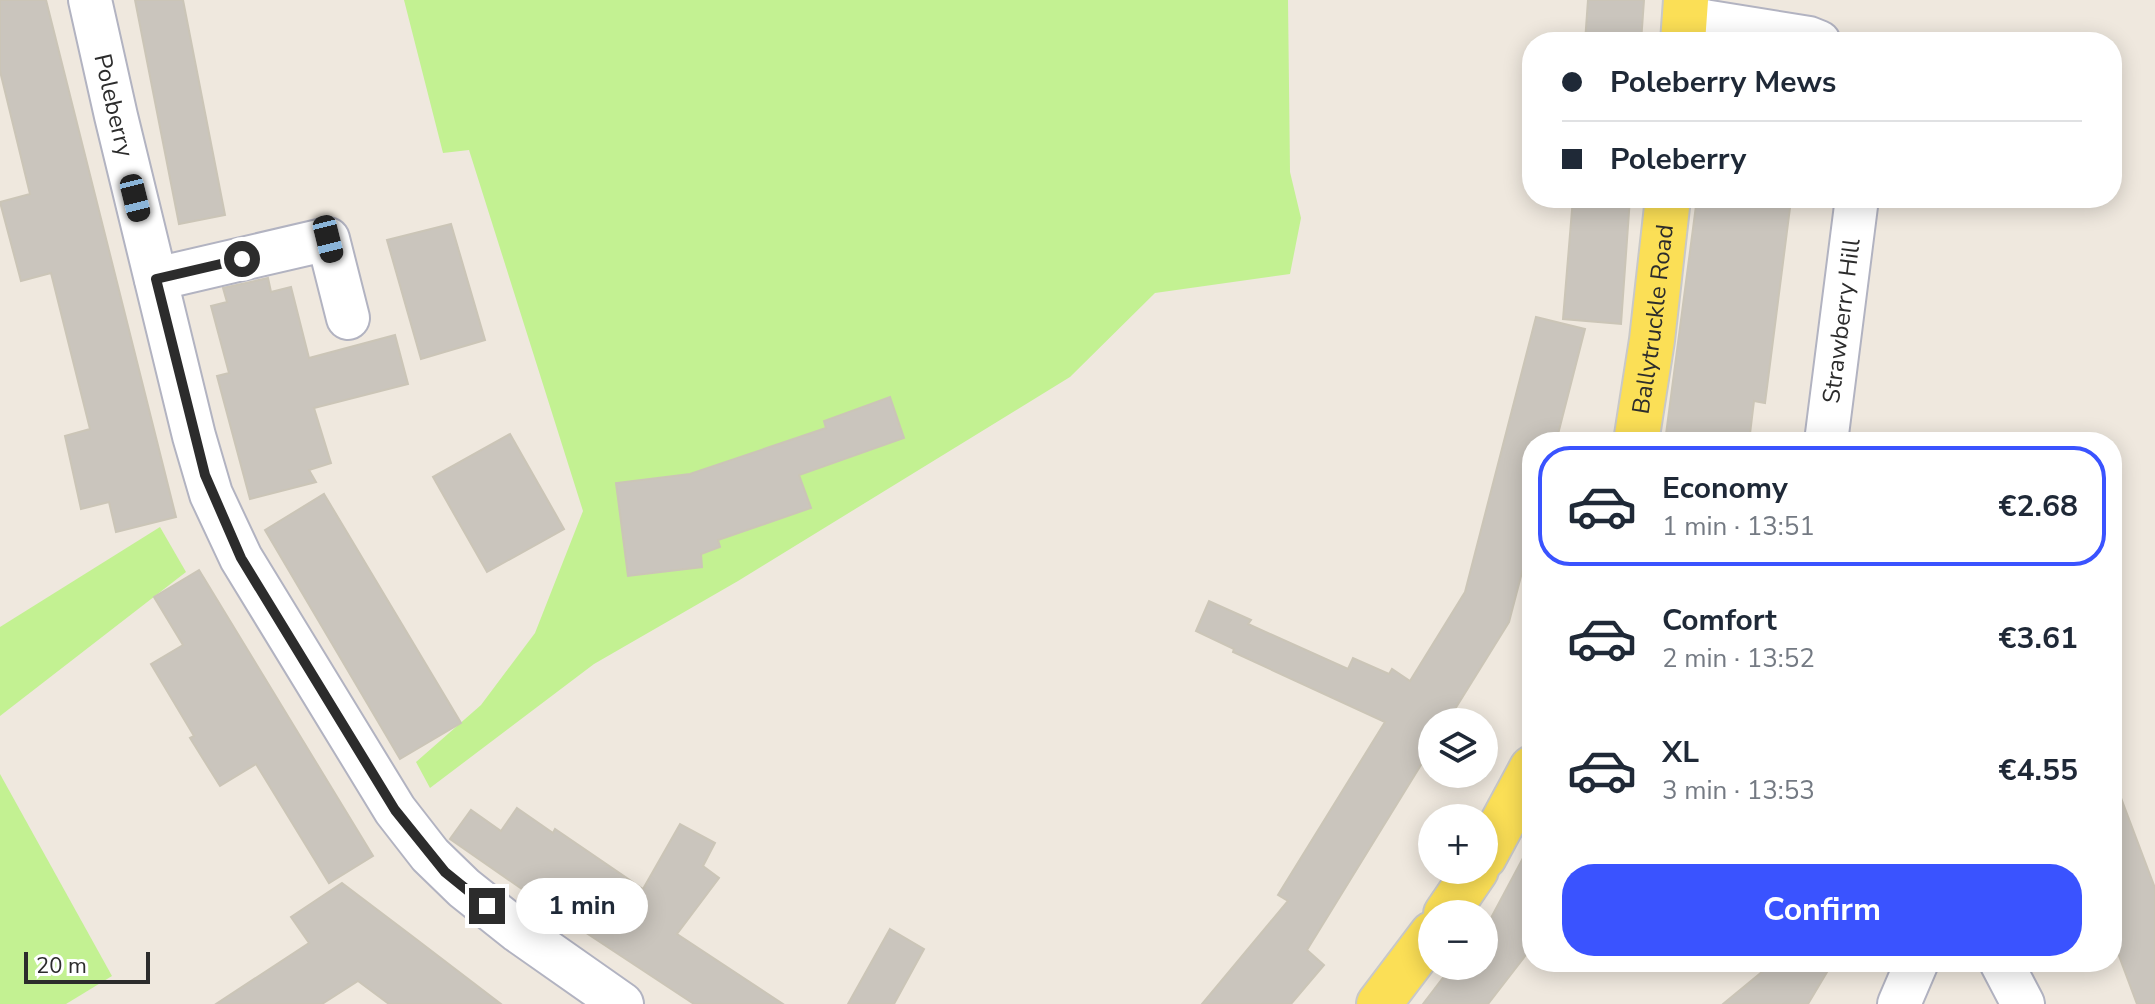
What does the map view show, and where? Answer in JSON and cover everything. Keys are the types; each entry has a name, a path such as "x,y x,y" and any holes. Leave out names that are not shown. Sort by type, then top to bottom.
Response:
{"main road":[{"name":"Ballytruckle Road","path":"1638,432 1667,208"},
{"path":"1498,831 1522,787"},
{"path":"1379,1004 1418,952"}],"street":[{"name":"Poleberry","path":"90,0 194,436 219,511 241,558 387,799 413,835 445,872 531,941 622,1004"},
{"path":"1685,20 1768,32"},
{"name":"Strawberry Hill","path":"1827,432 1856,208"},
{"path":"156,279 328,239 348,318"},
{"path":"1899,1004 1913,972"},
{"path":"2006,972 2023,1004"}],"green space":[{"path":"404,0 1288,0 1290,172 1301,218 1290,274 1155,293 1070,377 738,581 594,664 430,788 416,762 481,705 535,633 583,511 469,150 443,153"},
{"path":"160,527 186,572 0,716 0,627"},
{"path":"0,774 112,976 66,1004 0,1004"}],"building":[{"path":"0,0 46,0 176,517 116,532 109,502 81,509 65,436 90,429 51,273 21,281 0,202 30,194 0,71"},
{"path":"135,0 183,0 225,215 179,224"},
{"path":"1588,0 1644,0 1642,32 1586,32"},
{"path":"1572,208 1629,208 1621,324 1563,319"},
{"path":"1696,208 1790,208 1765,403 1754,401 1750,432 1666,432"},
{"path":"451,224 485,340 421,359 387,240"},
{"path":"268,278 271,292 291,287 309,358 395,335 408,384 314,408 331,463 309,470 316,482 250,499 217,376 229,373 211,306 227,302 223,288"},
{"path":"1536,317 1585,329 1559,432 1522,432 1522,572 1509,622 1456,708 1418,708 1418,770 1307,950 1324,965 1291,1004 1202,1004 1288,901 1278,895 1385,722 1233,652 1234,649 1196,631 1209,601 1251,620 1248,624 1348,669 1353,658 1389,674 1392,669 1410,681 1465,592"},
{"path":"890,397 904,438 799,475 811,508 718,540 720,547 701,554 702,567 628,576 616,483 690,474 826,428 824,421"},
{"path":"510,434 564,529 487,572 433,477"},
{"path":"324,494 461,723 400,759 265,530"},
{"path":"199,570 373,856 329,883 256,764 220,786 190,738 194,736 151,664 183,645 154,597"},
{"path":"2122,801 2155,888 2155,1004 2137,1004 2122,964"},
{"path":"517,808 553,833 555,829 643,889 680,824 715,843 703,866 719,878 677,934 783,1004 694,1004 450,839 471,810 501,831"},
{"path":"1522,860 1522,960 1488,1004 1423,1004 1441,980 1498,980 1498,905"},
{"path":"342,883 501,1004 389,1004 358,981 322,1004 216,1004 309,943 291,917"},
{"path":"890,929 924,949 894,1004 848,1004"},
{"path":"1762,972 1827,972 1808,1004 1723,1004"}],"route":[{"path":"242,259 156,279 211,494 241,558 395,810 445,872 487,906"}]}
